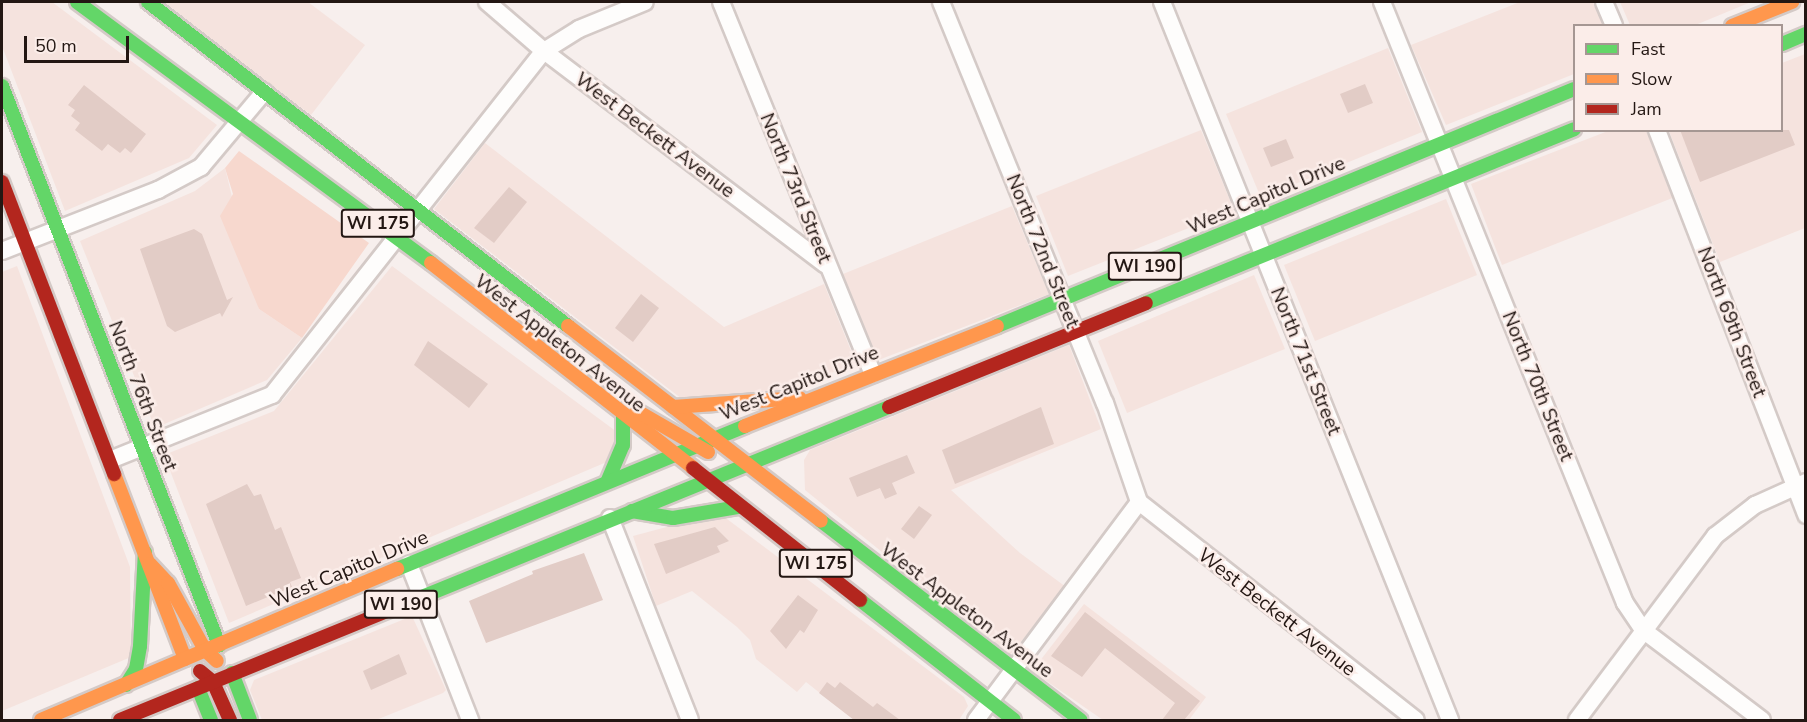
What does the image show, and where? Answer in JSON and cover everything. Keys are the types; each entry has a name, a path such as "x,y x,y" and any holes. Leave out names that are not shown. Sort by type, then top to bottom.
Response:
{"main road":[{"name":"West Appleton Avenue","path":"77,2 240,124 397,237 671,455"},
{"name":"West Appleton Avenue","path":"148,2 714,439 724,465"},
{"path":"1737,24 1792,2"},
{"path":"1777,24 1806,4"},
{"path":"1783,44 1806,34"},
{"name":"North 76th Street","path":"2,86 250,720"},
{"name":"West Capitol Drive","path":"714,439 1063,300 1251,223 1440,141 1573,89"},
{"name":"WI 190","path":"746,465 888,410 1573,130"},
{"path":"2,182 185,659 211,720"},
{"path":"902,380 945,346"},
{"path":"836,430 861,401 873,374"},
{"path":"888,410 890,391"},
{"path":"673,407 771,397 807,401"},
{"path":"762,436 807,401"},
{"path":"604,402 635,409 694,454 724,465 746,465"},
{"path":"608,480 623,445 623,417"},
{"path":"628,511 653,484 714,439"},
{"path":"795,503 791,470 805,442"},
{"path":"724,465 746,445"},
{"path":"671,455 694,454"},
{"name":"WI 175","path":"694,454 704,481 1014,720"},
{"name":"West Capitol Drive","path":"41,720 671,455"},
{"path":"724,465 748,491"},
{"name":"WI 190","path":"120,720 704,481 724,465"},
{"name":"West Appleton Avenue","path":"746,465 1080,720"},
{"path":"628,511 674,518 739,507"},
{"path":"778,511 808,513"},
{"path":"502,562 518,538 522,518"},
{"path":"147,558 168,583 205,650 232,673"},
{"path":"126,685 136,669 140,646 147,558"},
{"path":"185,659 213,682 230,720"}],"street":[{"name":"West Beckett Avenue","path":"487,2 499,7 544,51 825,264"},
{"path":"110,460 272,395 544,51 579,29 645,2"},
{"name":"North 73rd Street","path":"721,2 825,264 873,374"},
{"name":"North 72nd Street","path":"941,2 1077,332 1140,502"},
{"name":"North 71st Street","path":"1162,2 1450,720"},
{"name":"North 70th Street","path":"1382,2 1625,603 1643,630 1762,720"},
{"path":"1604,2 1613,24"},
{"path":"2,251 158,190 201,166 240,124 264,92"},
{"name":"North 69th Street","path":"1658,132 1800,484 1806,515"},
{"path":"1577,720 1715,536 1748,509 1800,484"},
{"path":"976,720 1140,502"},
{"name":"West Beckett Avenue","path":"1140,502 1416,720"},
{"path":"610,518 690,720"},
{"path":"409,564 470,720"}],"shaded area":[{"path":"2,2 52,2 217,125 189,158 65,211 2,46"},
{"path":"159,2 308,2 365,45 311,115"},
{"path":"1520,2 1593,2 1603,24 1573,24 1573,74 1446,125 1411,45"},
{"path":"1620,2 1751,2 1698,24 1630,24"},
{"path":"1388,48 1422,132 1261,198 1226,114"},
{"path":"1805,54 1805,228 1720,262 1669,132 1783,132 1783,63"},
{"path":"1201,130 1234,210 1068,276 1036,196"},
{"path":"1605,132 1649,132 1675,197 1502,265 1471,184"},
{"path":"485,143 724,327 824,284 856,363 797,387 686,402 434,209"},
{"path":"239,151 369,243 302,338 259,309 220,216 233,194 225,168"},
{"path":"225,168 259,309 302,338 267,380 155,428 80,241 195,191"},
{"path":"1446,199 1477,275 1315,341 1284,265"},
{"path":"1012,206 1049,294 876,361 843,274"},
{"path":"17,266 130,567 131,657 2,711 2,272"},
{"path":"392,266 617,432 609,461 229,623 164,455 274,411"},
{"path":"1254,275 1285,349 1127,413 1098,341"},
{"path":"1069,345 1101,429 951,490 1020,553 1066,587 1010,655 805,490 804,460 810,450"},
{"path":"719,513 964,697 968,706 959,720 854,720 806,682 797,692 756,659 750,640 737,627 692,591 656,606 633,536"},
{"path":"1084,604 1206,697 1189,720 1103,720 1032,671"},
{"path":"412,616 446,690 443,693 376,720 262,720 250,690 254,680"}],"building":[{"path":"1365,84 1373,103 1348,113 1340,94"},
{"path":"84,85 146,134 131,153 125,148 120,153 108,144 102,151 75,130 80,123 71,116 75,110 68,105"},
{"path":"1783,130 1789,130 1795,145 1700,182 1681,132 1783,132"},
{"path":"1286,139 1294,158 1271,167 1263,148"},
{"path":"509,187 527,202 494,243 474,228"},
{"path":"194,229 202,234 227,300 233,297 222,317 220,313 175,332 167,326 140,249"},
{"path":"641,294 659,308 633,342 615,328"},
{"path":"428,341 488,384 469,408 414,365"},
{"path":"1041,407 1054,444 955,484 942,450"},
{"path":"907,455 915,473 892,483 897,494 885,499 880,488 857,497 849,478"},
{"path":"247,484 254,496 261,494 275,530 281,527 301,578 290,582 292,587 246,606 206,504"},
{"path":"919,506 932,515 914,539 901,529"},
{"path":"715,527 729,541 717,546 720,552 666,574 654,544"},
{"path":"584,553 603,600 486,643 469,601 533,574 532,571"},
{"path":"798,595 818,610 804,633 800,630 786,649 770,631"},
{"path":"1085,612 1200,701 1184,720 1162,720 1175,703 1105,648 1082,677 1051,656"},
{"path":"399,654 407,674 371,690 363,671"},
{"path":"827,682 835,688 840,682 873,707 877,703 900,720 854,720 819,693"}],"traffic: fast":[{"path":"77,2 431,263"},
{"path":"148,2 568,326"},
{"path":"1783,44 1806,34"},
{"path":"2,86 219,645"},
{"path":"997,326 1573,89"},
{"path":"1146,303 1573,129"},
{"path":"407,603 889,407"},
{"path":"608,480 623,445 623,417"},
{"path":"397,569 745,426"},
{"path":"632,511 673,518 739,507"},
{"path":"821,521 1080,720"},
{"path":"126,685 136,669 140,646 145,552"},
{"path":"860,600 1014,720"},
{"path":"232,673 250,720"},
{"path":"198,688 211,720"}],"traffic: slow":[{"path":"1737,24 1792,2"},
{"path":"431,263 693,468"},
{"path":"568,326 821,521"},
{"path":"745,426 997,326"},
{"path":"673,407 800,398"},
{"path":"637,411 708,452"},
{"path":"114,474 185,659"},
{"path":"150,564 168,583 205,650 217,661"},
{"path":"41,720 397,569"}],"traffic: jam":[{"path":"2,182 114,474"},
{"path":"889,407 1146,303"},
{"path":"693,468 860,600"},
{"path":"120,720 407,603"},
{"path":"200,671 213,682 230,720"}]}
